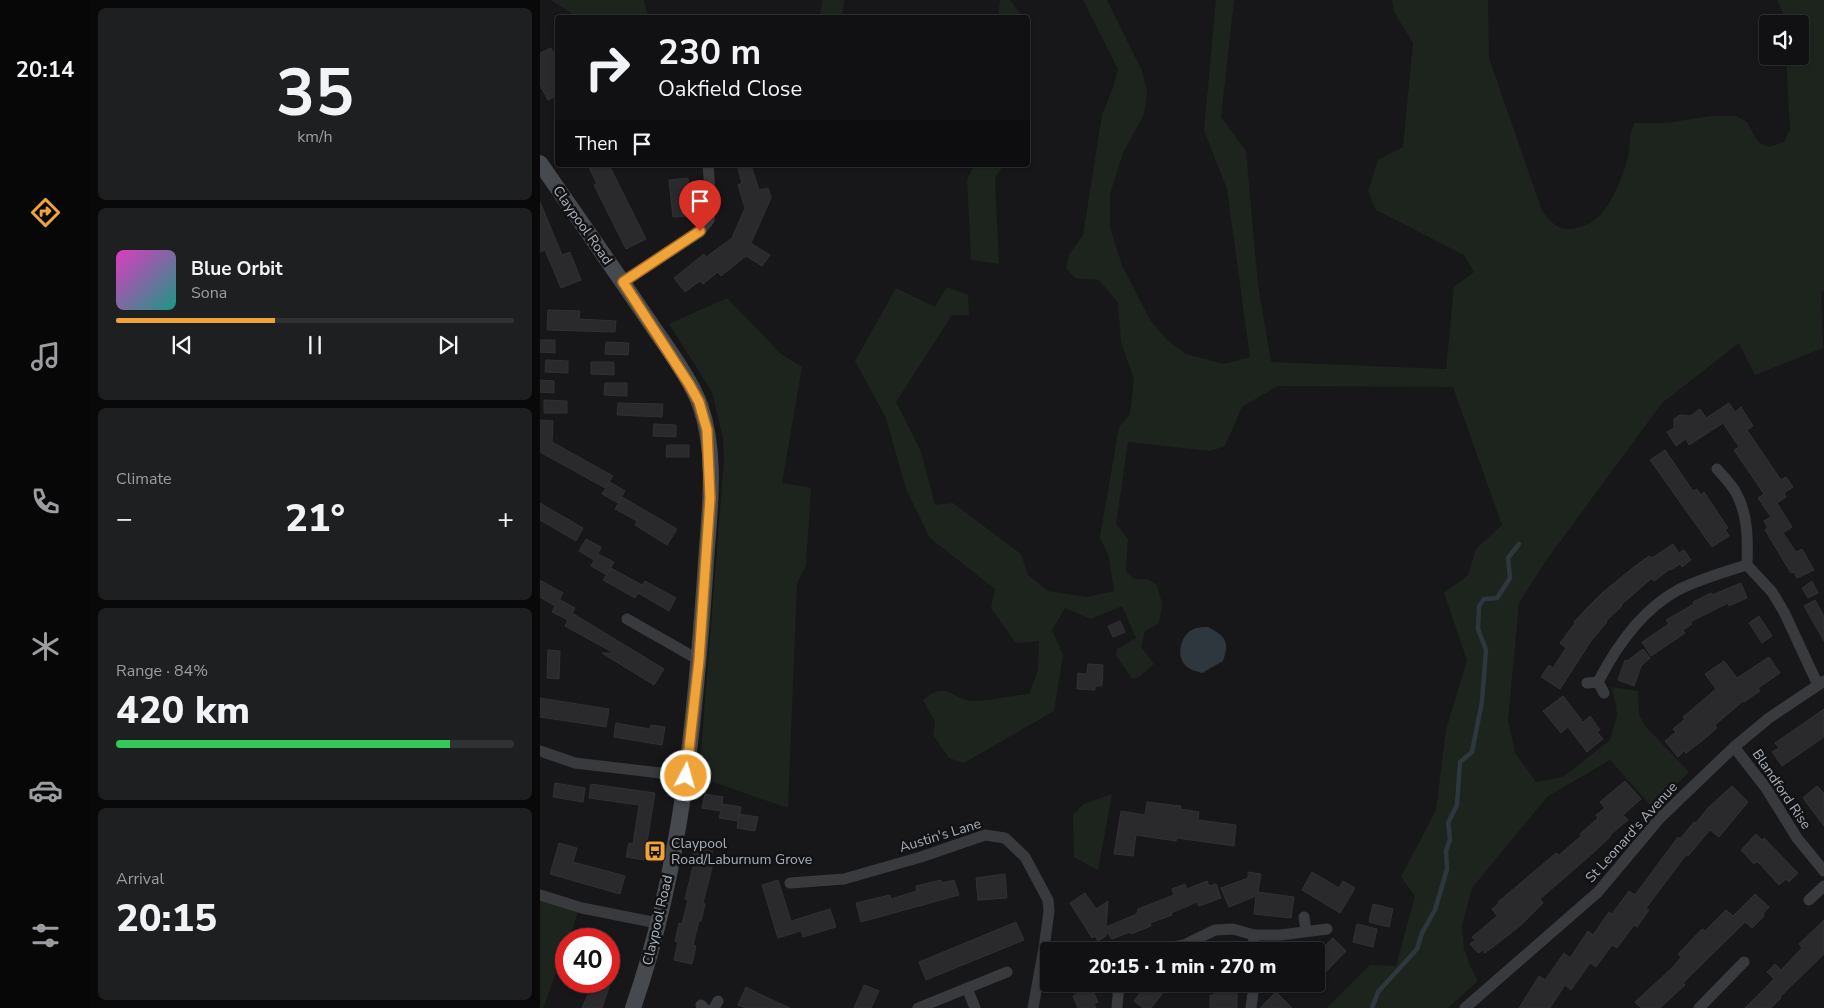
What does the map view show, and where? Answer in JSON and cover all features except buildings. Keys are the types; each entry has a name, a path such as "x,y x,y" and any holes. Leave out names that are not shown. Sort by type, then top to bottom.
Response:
{"street":[{"name":"Claypool Road","path":"540,163 623,282 689,384 699,402 707,430 710,498 699,660 686,776 668,876 648,964 632,1008"},
{"path":"623,282 700,231 709,220 711,204 708,167"},
{"path":"1715,466 1734,490 1744,512 1748,542 1747,565 1772,592 1821,683"},
{"path":"1604,693 1592,682 1635,627 1656,605 1677,590 1747,565"},
{"path":"627,619 699,660"},
{"name":"St Leonard's Avenue","path":"1465,1008 1598,892 1660,818 1734,747 1769,718 1821,683"},
{"name":"Blandford Rise","path":"1734,747 1766,788 1797,838 1824,870"},
{"path":"540,751 575,762 686,776"},
{"name":"Austin's Lane","path":"790,883 844,879 921,857 985,835 1005,838 1025,857 1048,900 1049,911 1045,942"},
{"path":"1809,900 1824,886"},
{"path":"540,895 582,908 657,923"},
{"path":"1304,917 1306,932"},
{"path":"1190,942 1215,930 1233,929 1254,935 1281,935 1328,929"},
{"path":"1254,935 1254,942"},
{"path":"1699,1008 1744,962"},
{"name":"Austin's Lane","path":"1033,1008 1040,970"},
{"path":"918,1008 1007,972"},
{"path":"967,988 975,1008"},
{"path":"1117,1008 1118,992"},
{"path":"1251,1008 1253,992"}],"shaded area":[{"path":"550,0 644,0 648,15 573,15"},
{"path":"823,0 844,0 842,15 819,15"},
{"path":"1000,0 1010,0 1021,15 998,15"},
{"path":"1083,0 1107,0 1142,71 1147,92 1144,114 1123,153 1110,194 1110,228 1122,265 1150,320 1167,340 1186,354 1224,364 1250,357 1227,189 1204,130 1216,0 1234,0 1221,117 1246,151 1258,285 1271,362 1446,369 1454,287 1474,272 1464,255 1376,210 1368,191 1378,160 1403,147 1413,43 1394,12 1392,0 1488,0 1489,58 1542,211 1557,226 1571,229 1591,222 1601,215 1607,206 1625,167 1635,123 1667,123 1710,116 1736,116 1747,122 1758,142 1769,147 1784,142 1790,129 1786,65 1809,65 1809,15 1784,15 1777,0 1824,0 1824,290 1821,292 1823,348 1755,375 1739,343 1662,403 1545,562 1519,603 1508,720 1515,753 1536,782 1563,777 1610,740 1617,716 1611,687 1638,691 1639,715 1646,727 1689,772 1653,808 1610,760 1547,797 1472,888 1462,925 1464,949 1478,981 1448,1008 1327,1008 1370,965 1396,966 1415,896 1401,877 1436,810 1446,730 1467,660 1444,593 1468,575 1476,549 1502,525 1453,387 1278,386 1242,407 1225,446 1211,451 1128,442 1116,524 1128,539 1126,571 1134,579 1147,579 1157,585 1162,604 1159,623 1145,631 1141,647 1154,664 1139,677 1132,679 1116,655 1117,649 1136,638 1122,606 1091,619 1065,608 1052,630 1063,655 1054,711 964,763 949,758 933,735 935,722 923,700 937,691 947,691 970,701 1029,694 1038,670 1039,641 1016,643 991,608 995,589 930,538 906,489 886,418 855,361 896,288 935,307 947,287 968,295 969,315 952,315 896,402 921,452 935,505 953,503 1021,554 1028,575 1048,591 1086,597 1114,591 1109,557 1100,537 1119,427 1130,414 1134,379 1121,342 1118,303 1099,280 1075,278 1066,268 1069,255 1083,235 1102,115 1113,88 1118,69"},
{"path":"973,167 1003,167 995,177 999,264 971,260 967,180"},
{"path":"727,298 781,354 802,367 782,483 811,488 806,565 797,583 788,808 699,777 724,460 723,439 712,392 669,324"},
{"path":"1208,627 1222,636 1226,649 1223,661 1202,673 1185,665 1180,651 1185,636 1188,633 1195,628"},
{"path":"1112,794 1098,870 1074,857 1073,814 1084,804"},
{"path":"540,900 578,912 573,928 555,928 555,976 543,1008 540,1008"}],"waterway":[{"path":"1372,1008 1378,992 1417,949 1422,933 1435,910 1447,869 1446,851 1450,839 1448,823 1457,805 1460,762 1472,752 1482,701 1486,650 1478,629 1479,606 1484,599 1497,598 1510,578 1508,558 1519,544"}],"place":[{"name":"Claypool Road/Laburnum Grove","path":"655,851"}],"route":[{"path":"686,776 699,660 710,498 710,456 707,430 699,402 689,384 623,282 700,231"}]}
